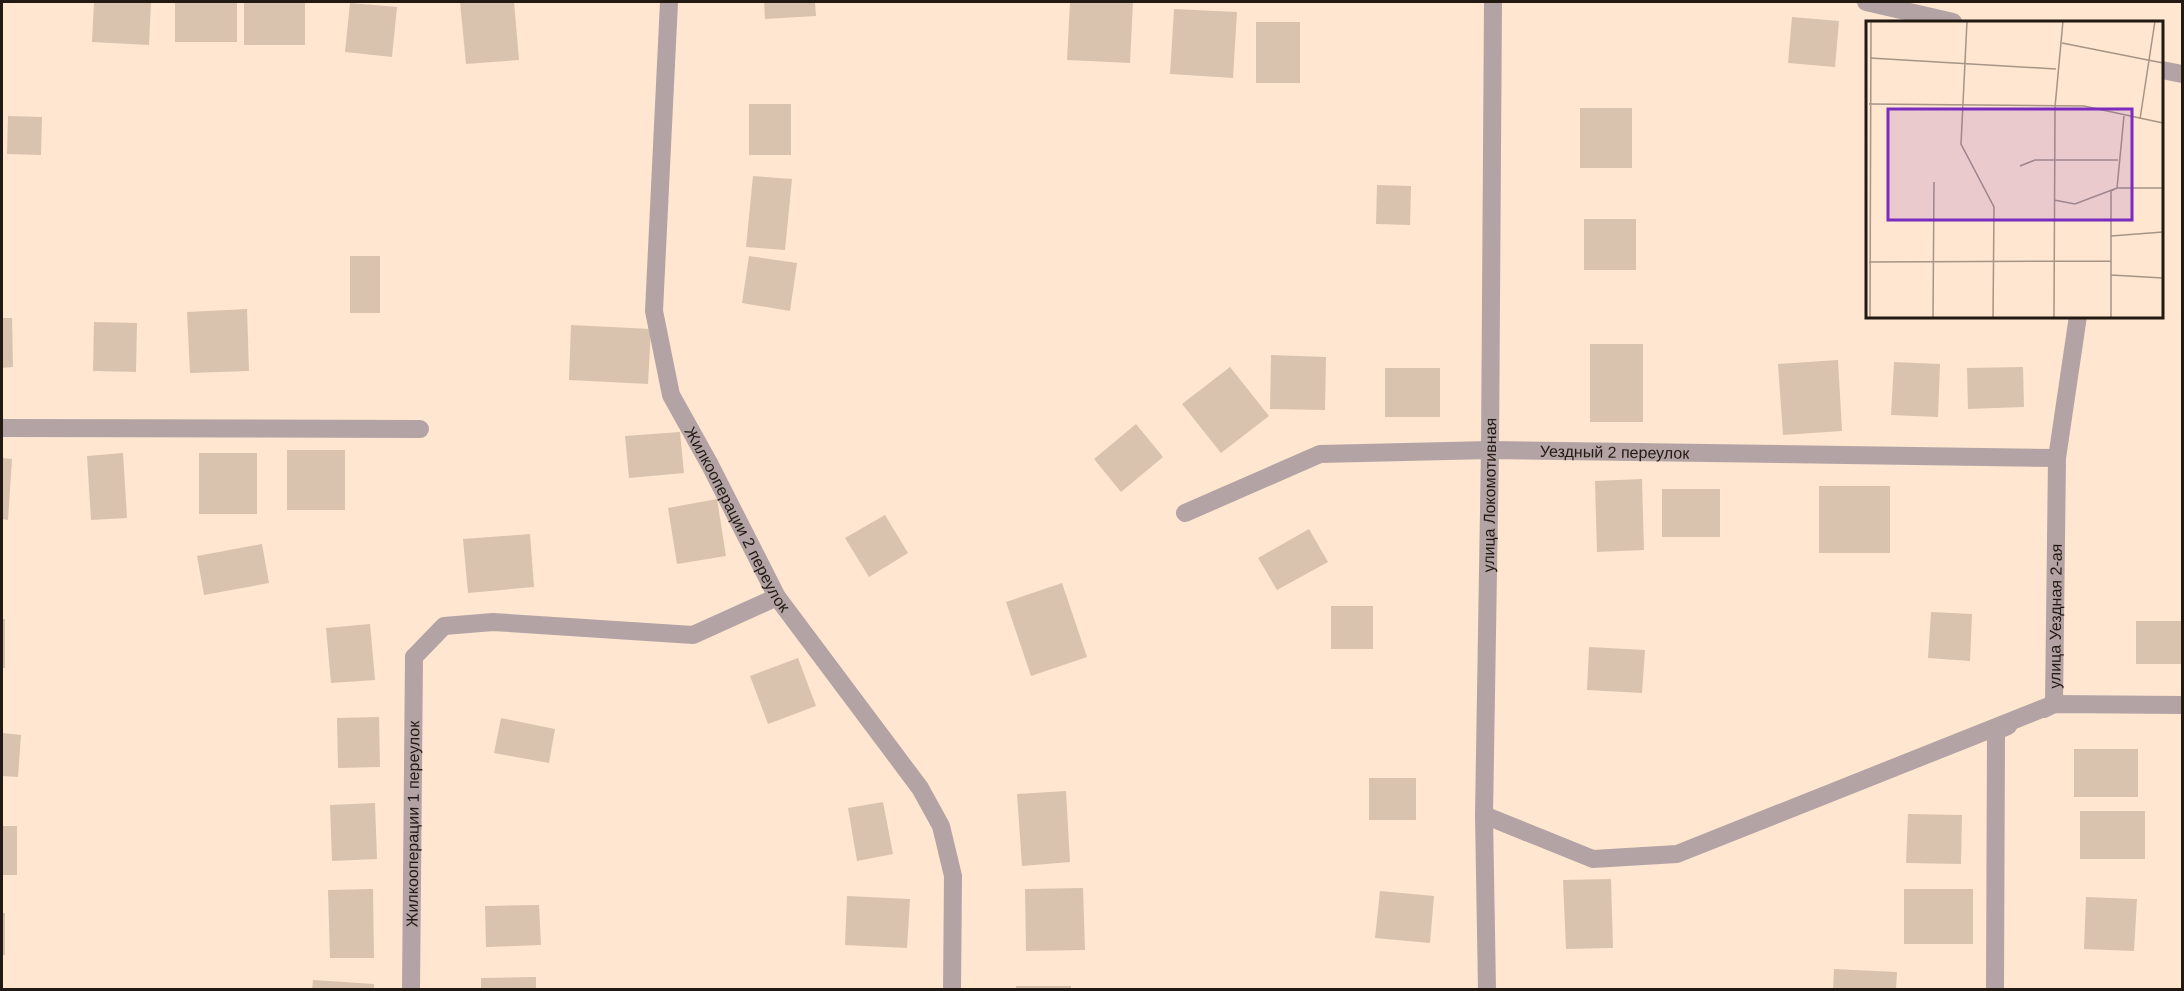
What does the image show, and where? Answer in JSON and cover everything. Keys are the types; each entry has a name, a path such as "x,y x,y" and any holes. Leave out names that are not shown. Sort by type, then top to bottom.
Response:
{"street":[{"name":"Жилкооперации 2 переулок","path":"669,2 654,311 672,395 777,597 920,788 941,826 953,876 952,990"},
{"name":"улица Локомотивная","path":"1487,990 1484,815 1490,450 1492,2"},
{"path":"1866,2 1949,21"},
{"path":"2163,70 2182,74"},
{"name":"улица Уездная 2-ая","path":"1995,990 1996,731 2054,704 2057,458 2078,318"},
{"path":"2,428 420,429"},
{"name":"Уездный 2 переулок","path":"1185,513 1320,454 1490,450 2057,458"},
{"name":"Жилкооперации 1 переулок","path":"411,990 414,657 444,626 493,622 693,635 777,597"},
{"path":"1484,815 1593,859 1677,854 2054,704 2182,705"}],"building":[{"path":"94,2 151,2 149,45 92,42"},
{"path":"175,2 237,2 237,42 175,42"},
{"path":"244,2 305,2 305,45 244,45"},
{"path":"460,2 514,2 519,60 466,64"},
{"path":"764,2 815,2 816,16 765,19"},
{"path":"1070,2 1133,2 1130,63 1067,60"},
{"path":"350,3 397,7 392,57 345,52"},
{"path":"1174,9 1237,12 1233,78 1170,74"},
{"path":"1792,17 1839,21 1835,67 1788,63"},
{"path":"1256,22 1300,22 1300,83 1256,83"},
{"path":"749,104 791,104 791,155 749,155"},
{"path":"1580,108 1632,108 1632,168 1580,168"},
{"path":"8,116 42,117 41,155 7,154"},
{"path":"753,176 792,179 785,250 746,247"},
{"path":"1377,185 1411,186 1410,225 1376,224"},
{"path":"1584,219 1636,219 1636,270 1584,270"},
{"path":"350,256 380,256 380,313 350,313"},
{"path":"749,256 797,263 790,311 742,303"},
{"path":"247,309 249,371 190,373 187,312"},
{"path":"2,318 12,318 13,367 2,368"},
{"path":"94,322 137,323 136,372 93,371"},
{"path":"571,325 651,329 648,384 569,380"},
{"path":"1590,344 1643,344 1643,422 1590,422"},
{"path":"1271,355 1326,357 1325,410 1270,409"},
{"path":"1838,360 1842,431 1783,435 1778,364"},
{"path":"1894,362 1940,364 1938,417 1891,415"},
{"path":"1230,367 1269,416 1221,453 1182,404"},
{"path":"2023,367 2024,407 1968,409 1967,368"},
{"path":"1385,368 1440,368 1440,417 1385,417"},
{"path":"1136,424 1163,457 1121,492 1094,459"},
{"path":"680,432 684,473 629,478 625,436"},
{"path":"287,450 345,450 345,510 287,510"},
{"path":"123,453 127,518 91,520 87,456"},
{"path":"199,453 257,453 257,514 199,514"},
{"path":"2,458 12,459 8,520 2,519"},
{"path":"1642,479 1644,550 1597,552 1595,481"},
{"path":"1819,486 1890,486 1890,553 1819,553"},
{"path":"1662,489 1720,489 1720,537 1662,537"},
{"path":"717,499 726,556 677,564 668,508"},
{"path":"885,515 908,553 869,577 845,538"},
{"path":"1309,529 1328,562 1277,590 1258,558"},
{"path":"530,534 534,587 468,593 463,539"},
{"path":"262,544 269,583 204,595 197,556"},
{"path":"1062,583 1087,657 1031,676 1006,602"},
{"path":"1331,606 1373,606 1373,649 1331,649"},
{"path":"1931,612 1972,614 1970,661 1928,658"},
{"path":"2,619 5,619 5,668 2,668"},
{"path":"2136,621 2182,621 2182,664 2136,664"},
{"path":"370,624 375,680 331,683 326,628"},
{"path":"1589,647 1645,650 1642,693 1587,690"},
{"path":"798,658 816,706 768,724 750,676"},
{"path":"379,717 380,767 338,768 337,718"},
{"path":"501,718 555,729 549,763 494,753"},
{"path":"2,733 21,735 18,777 2,776"},
{"path":"2074,749 2138,749 2138,797 2074,797"},
{"path":"1369,778 1416,778 1416,820 1369,820"},
{"path":"1066,791 1070,862 1022,866 1017,794"},
{"path":"883,802 893,854 857,861 848,808"},
{"path":"375,803 377,859 332,861 330,805"},
{"path":"2080,811 2145,811 2145,859 2080,859"},
{"path":"1908,814 1962,815 1961,864 1906,863"},
{"path":"2,826 17,826 17,875 2,875"},
{"path":"1611,879 1613,948 1566,949 1563,880"},
{"path":"1083,888 1085,950 1026,951 1025,889"},
{"path":"373,889 374,958 330,958 328,890"},
{"path":"1904,889 1973,889 1973,944 1904,944"},
{"path":"1380,891 1434,896 1430,943 1375,938"},
{"path":"847,896 910,899 907,948 845,945"},
{"path":"2086,897 2137,899 2134,951 2084,949"},
{"path":"539,905 541,945 486,947 485,906"},
{"path":"2,913 5,913 5,955 2,955"},
{"path":"1834,969 1897,972 1896,990 1833,990"},
{"path":"536,977 536,990 481,990 481,978"},
{"path":"313,980 374,984 374,990 312,990"},
{"path":"1016,986 1071,986 1071,990 1016,990"}]}
